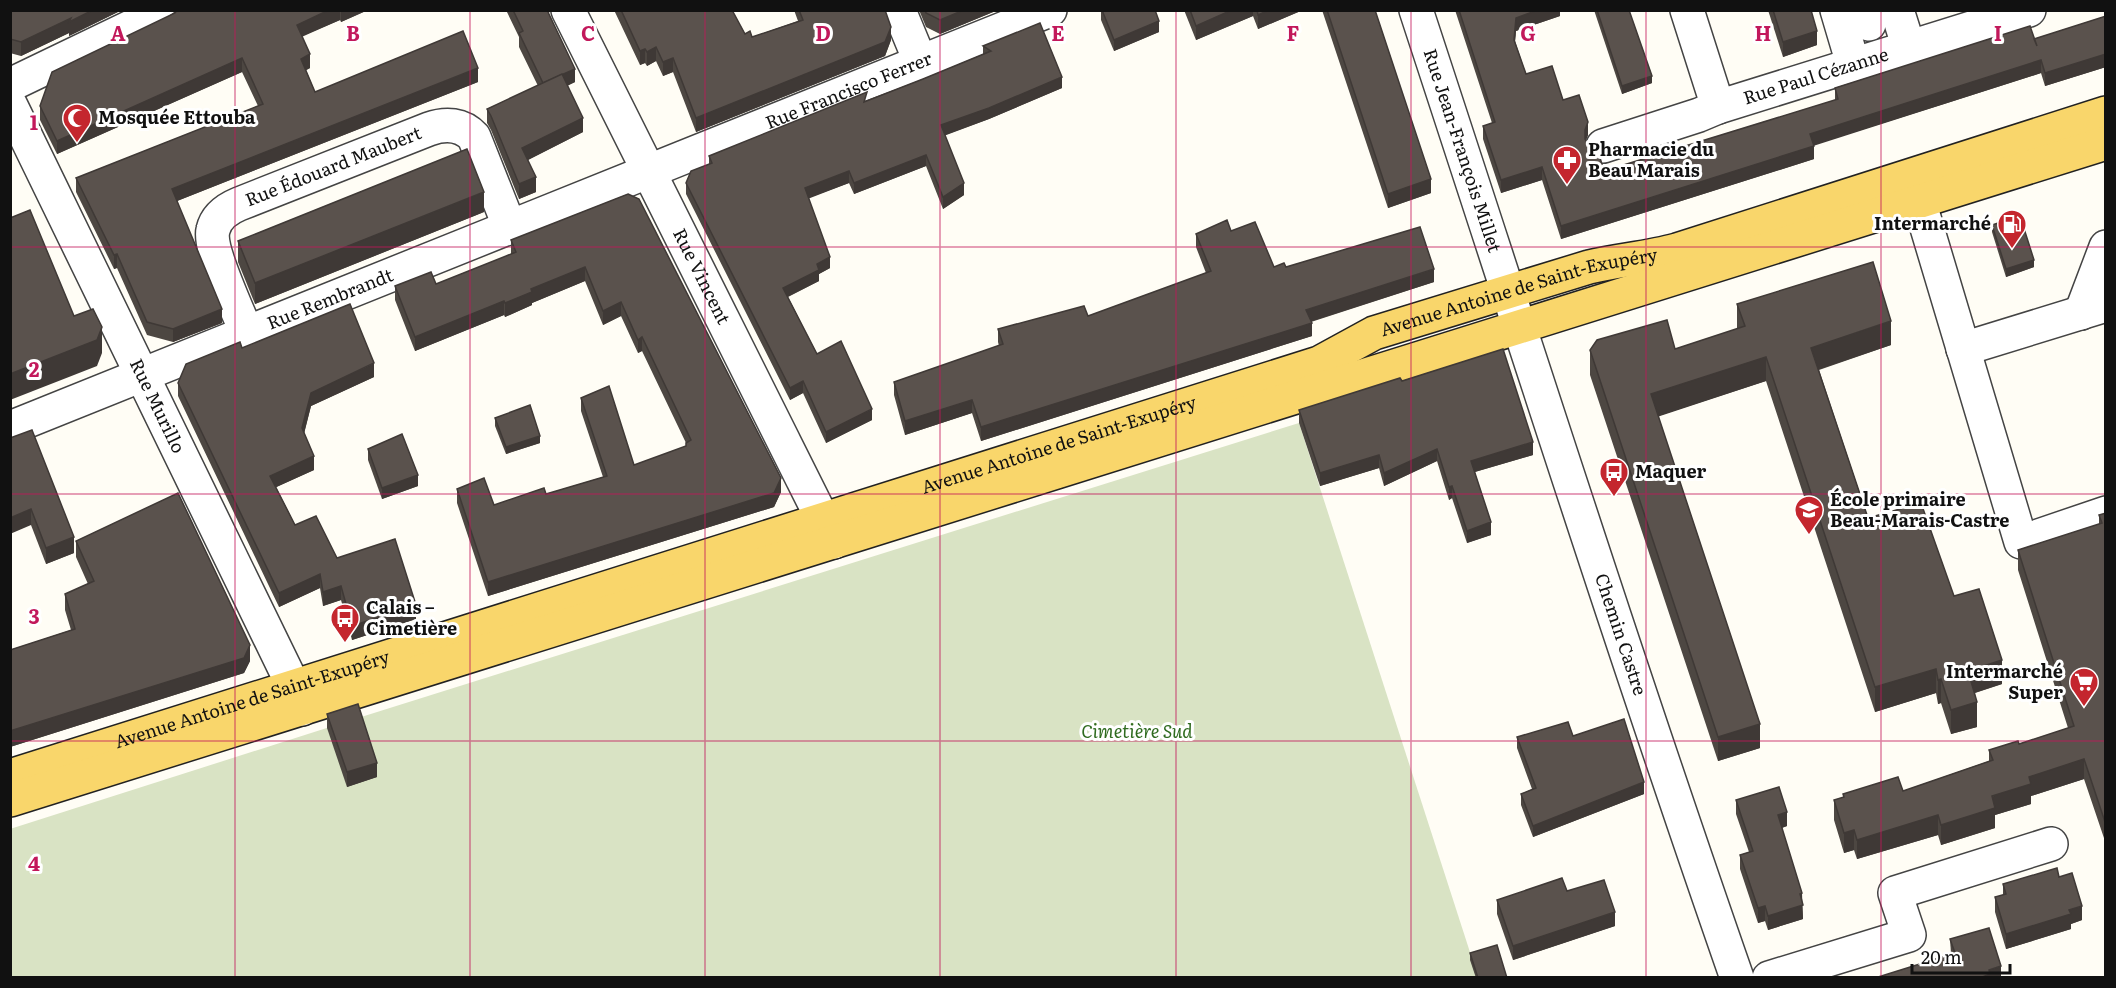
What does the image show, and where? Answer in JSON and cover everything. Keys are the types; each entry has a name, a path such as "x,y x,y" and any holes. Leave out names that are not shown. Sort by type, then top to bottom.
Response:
{"main road":[{"name":"Avenue Antoine de Saint-Exupéry","path":"828,531 1319,363 1374,333 1599,264 1658,255 2106,113"},
{"name":"Avenue Antoine de Saint-Exupéry","path":"10,776 298,697 828,531 1520,325 2106,143"},
{"name":"Avenue Antoine de Saint-Exupéry","path":"10,801 298,697"}],"street":[{"path":"10,85 166,10"},
{"name":"Rue Vincent","path":"568,10 828,531"},
{"path":"899,10 920,61"},
{"name":"Rue Francisco Ferrer","path":"650,172 1050,10"},
{"name":"Rue Jean-François Millet","path":"1416,10 1509,291"},
{"path":"1687,10 1718,107"},
{"path":"1837,10 1854,64"},
{"name":"Rue Paul Cézanne","path":"1603,146 1718,107 2029,10"},
{"path":"1877,15 1909,48"},
{"name":"Rue Murillo","path":"10,104 298,697"},
{"name":"Rue Édouard Maubert","path":"247,334 212,238 219,217 239,204 429,129 452,126 463,128 474,138 510,228"},
{"name":"Rue Rembrandt","path":"10,428 650,172"},
{"path":"1919,201 2021,542 2106,513"},
{"path":"1963,349 2093,309 2106,247"},
{"name":"Chemin Castre","path":"1509,291 1669,783 1737,978"},
{"path":"1769,978 1909,935 1895,893 2051,843"}],"green space":[{"name":"Cimetière Sud","path":"1299,423 1478,977 11,977 10,829"}],"building":[{"path":"10,10 93,10 21,42 10,39"},
{"path":"177,10 329,10 297,25 310,54 301,59 315,92 463,31 478,68 172,189 222,309 173,329 147,322 117,254 114,255 76,178 263,104 242,58 57,141 40,106 52,72"},
{"path":"513,10 547,10 575,69 543,83 519,33 523,31"},
{"path":"621,10 732,10 745,34 750,31 752,37 803,20 799,10 885,10 891,27 885,42 696,118 673,58 663,62 656,47 647,52 645,49 640,51"},
{"path":"925,10 964,10 940,20 926,13"},
{"path":"1102,10 1155,10 1159,21 1114,40"},
{"path":"1190,10 1232,10 1196,26"},
{"path":"1257,10 1269,10 1258,15"},
{"path":"1327,10 1375,10 1431,179 1388,194"},
{"path":"1459,10 1538,10 1516,18 1514,40 1526,74 1552,66 1563,100 1579,95 1588,122 1585,139 1590,147 1598,151 1604,171 1838,99 1835,88 2030,26 2034,39 2106,16 2106,54 2045,73 2041,60 1810,134 1814,146 1561,226 1542,167 1501,180 1483,126 1495,122"},
{"path":"1597,10 1629,10 1652,76 1622,86"},
{"path":"1773,10 1811,10 1817,31 1783,42"},
{"path":"1040,23 1062,77 989,108 941,125 964,183 943,197 926,155 854,183 849,171 805,188 830,257 817,264 819,270 783,288 817,354 841,341 872,409 826,432 803,381 790,388 686,183 691,171 712,163 709,156 867,92 864,102 923,79 991,51 983,46"},
{"path":"562,74 583,118 522,148 536,177 519,184 487,109"},
{"path":"467,149 484,192 255,283 238,241"},
{"path":"628,194 639,199 781,478 774,493 488,582 457,489 484,478 494,505 544,488 546,494 607,476 581,398 609,386 634,465 686,446 686,443 691,440 642,337 638,340 621,302 603,311 585,267 531,289 532,292 415,337 395,286 431,272 436,284 516,252 511,240"},
{"path":"30,210 74,316 93,309 102,327 97,340 10,374 10,218"},
{"path":"2020,216 2034,260 2006,269 1992,225"},
{"path":"1227,220 1231,231 1255,222 1274,267 1284,263 1286,267 1420,227 1434,269 1306,310 1312,323 981,427 972,400 905,421 894,382 1003,344 998,329 1084,306 1088,316 1211,271 1196,234"},
{"path":"1873,262 1891,321 1811,348 1868,518 1921,503 1954,596 1979,589 2002,660 1968,671 1977,702 1951,710 1941,679 1938,680 1936,669 1875,687 1766,357 1651,394 1760,724 1718,737 1590,350 1597,340 1667,320 1675,349 1745,326 1737,304"},
{"path":"350,304 374,363 311,393 302,428 314,456 270,476 295,525 316,516 337,558 395,539 416,605 352,626 341,586 323,592 320,574 279,593 178,383 186,364 240,342 242,348"},
{"path":"1503,349 1533,442 1471,461 1491,522 1467,531 1437,449 1384,473 1379,455 1320,473 1299,410"},
{"path":"530,405 540,436 506,447 495,418"},
{"path":"32,430 74,537 46,548 31,509 10,518 10,438"},
{"path":"402,434 418,475 382,488 368,449"},
{"path":"178,493 250,645 244,658 10,731 10,650 75,629 65,594 94,581 76,541"},
{"path":"2106,513 2106,825 2084,759 2029,777 2031,784 1992,796 1995,808 1941,825 1938,815 1857,840 1854,830 1844,833 1834,800 1844,797 1843,794 1898,777 1903,791 1993,760 1989,750 2018,741 2019,744 2074,726 2018,550 2102,523 2099,515"},
{"path":"358,704 377,763 347,772 327,714"},
{"path":"1624,719 1644,782 1533,826 1521,794 1536,788 1517,737 1568,722 1573,736"},
{"path":"1779,787 1787,812 1778,815 1802,893 1800,894 1803,905 1768,916 1765,906 1758,908 1740,855 1753,851 1736,800"},
{"path":"2057,868 2059,877 2072,873 2082,906 2069,910 2071,914 2006,934 1995,897 2006,894 2003,884"},
{"path":"1562,878 1567,891 1604,880 1615,912 1513,946 1497,900"},
{"path":"1989,928 2001,966 1989,970 1990,974 1980,978 1875,978 1955,953 1950,939"},
{"path":"1497,945 1507,978 1478,978 1470,953"}],"place":[{"name":"Mosquée Ettouba","path":"77,144"},
{"name":"Pharmacie du Beau Marais","path":"1567,186"},
{"name":"Intermarché","path":"2012,250"},
{"name":"Maquer","path":"1614,498"},
{"name":"École primaire Beau-Marais-Castre","path":"1809,536"},
{"name":"Calais – Cimetière","path":"345,644"},
{"name":"Intermarché Super","path":"2084,708"}]}
